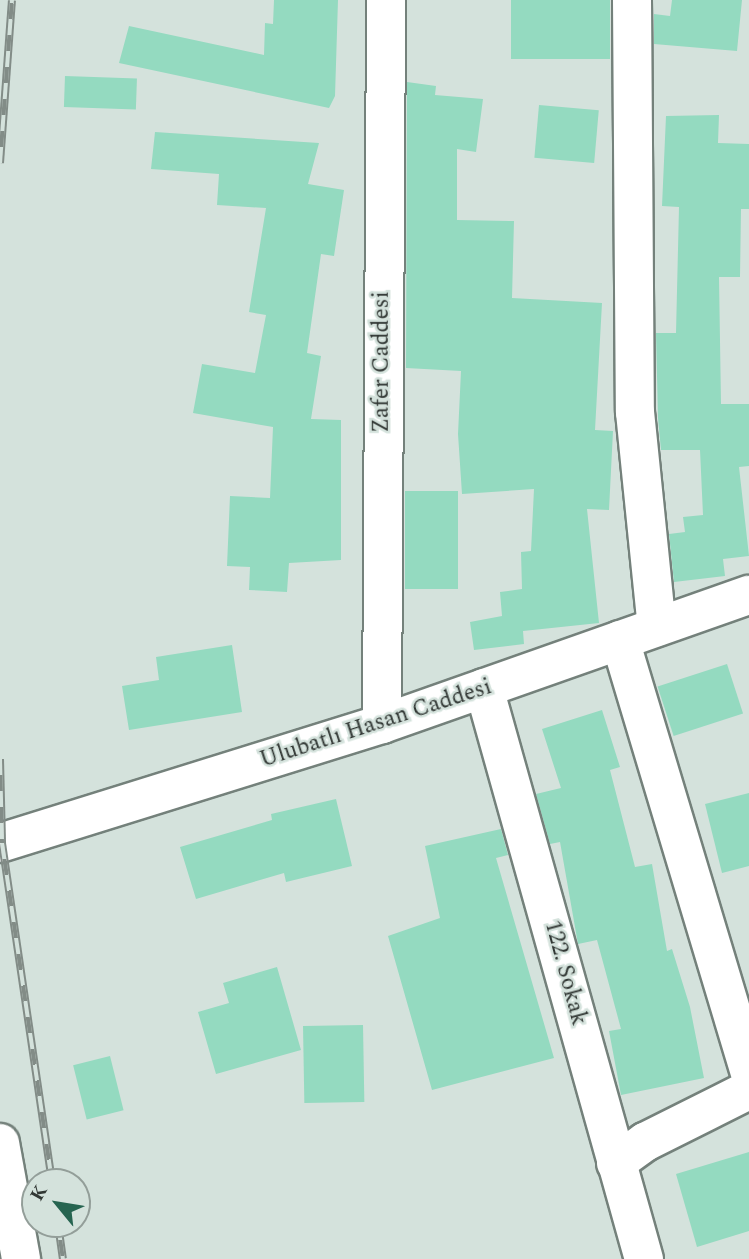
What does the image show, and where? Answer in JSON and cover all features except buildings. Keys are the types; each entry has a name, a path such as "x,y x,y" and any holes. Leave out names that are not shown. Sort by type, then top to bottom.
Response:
{"street":[{"name":"Zafer Caddesi","path":"382,724 386,0"},
{"path":"632,0 635,412 657,627"},
{"name":"Ulubatlı Hasan Caddesi","path":"0,843 382,724 749,595"},
{"path":"620,640 749,1071"},
{"name":"122. Sokak","path":"484,688 643,1259"},
{"path":"616,1163 645,1142 749,1090"},
{"path":"0,1143 21,1259"}],"railway":[{"path":"0,163 12,0"},
{"path":"0,759 2,843 50,1168"},
{"path":"60,1238 63,1259"}]}
